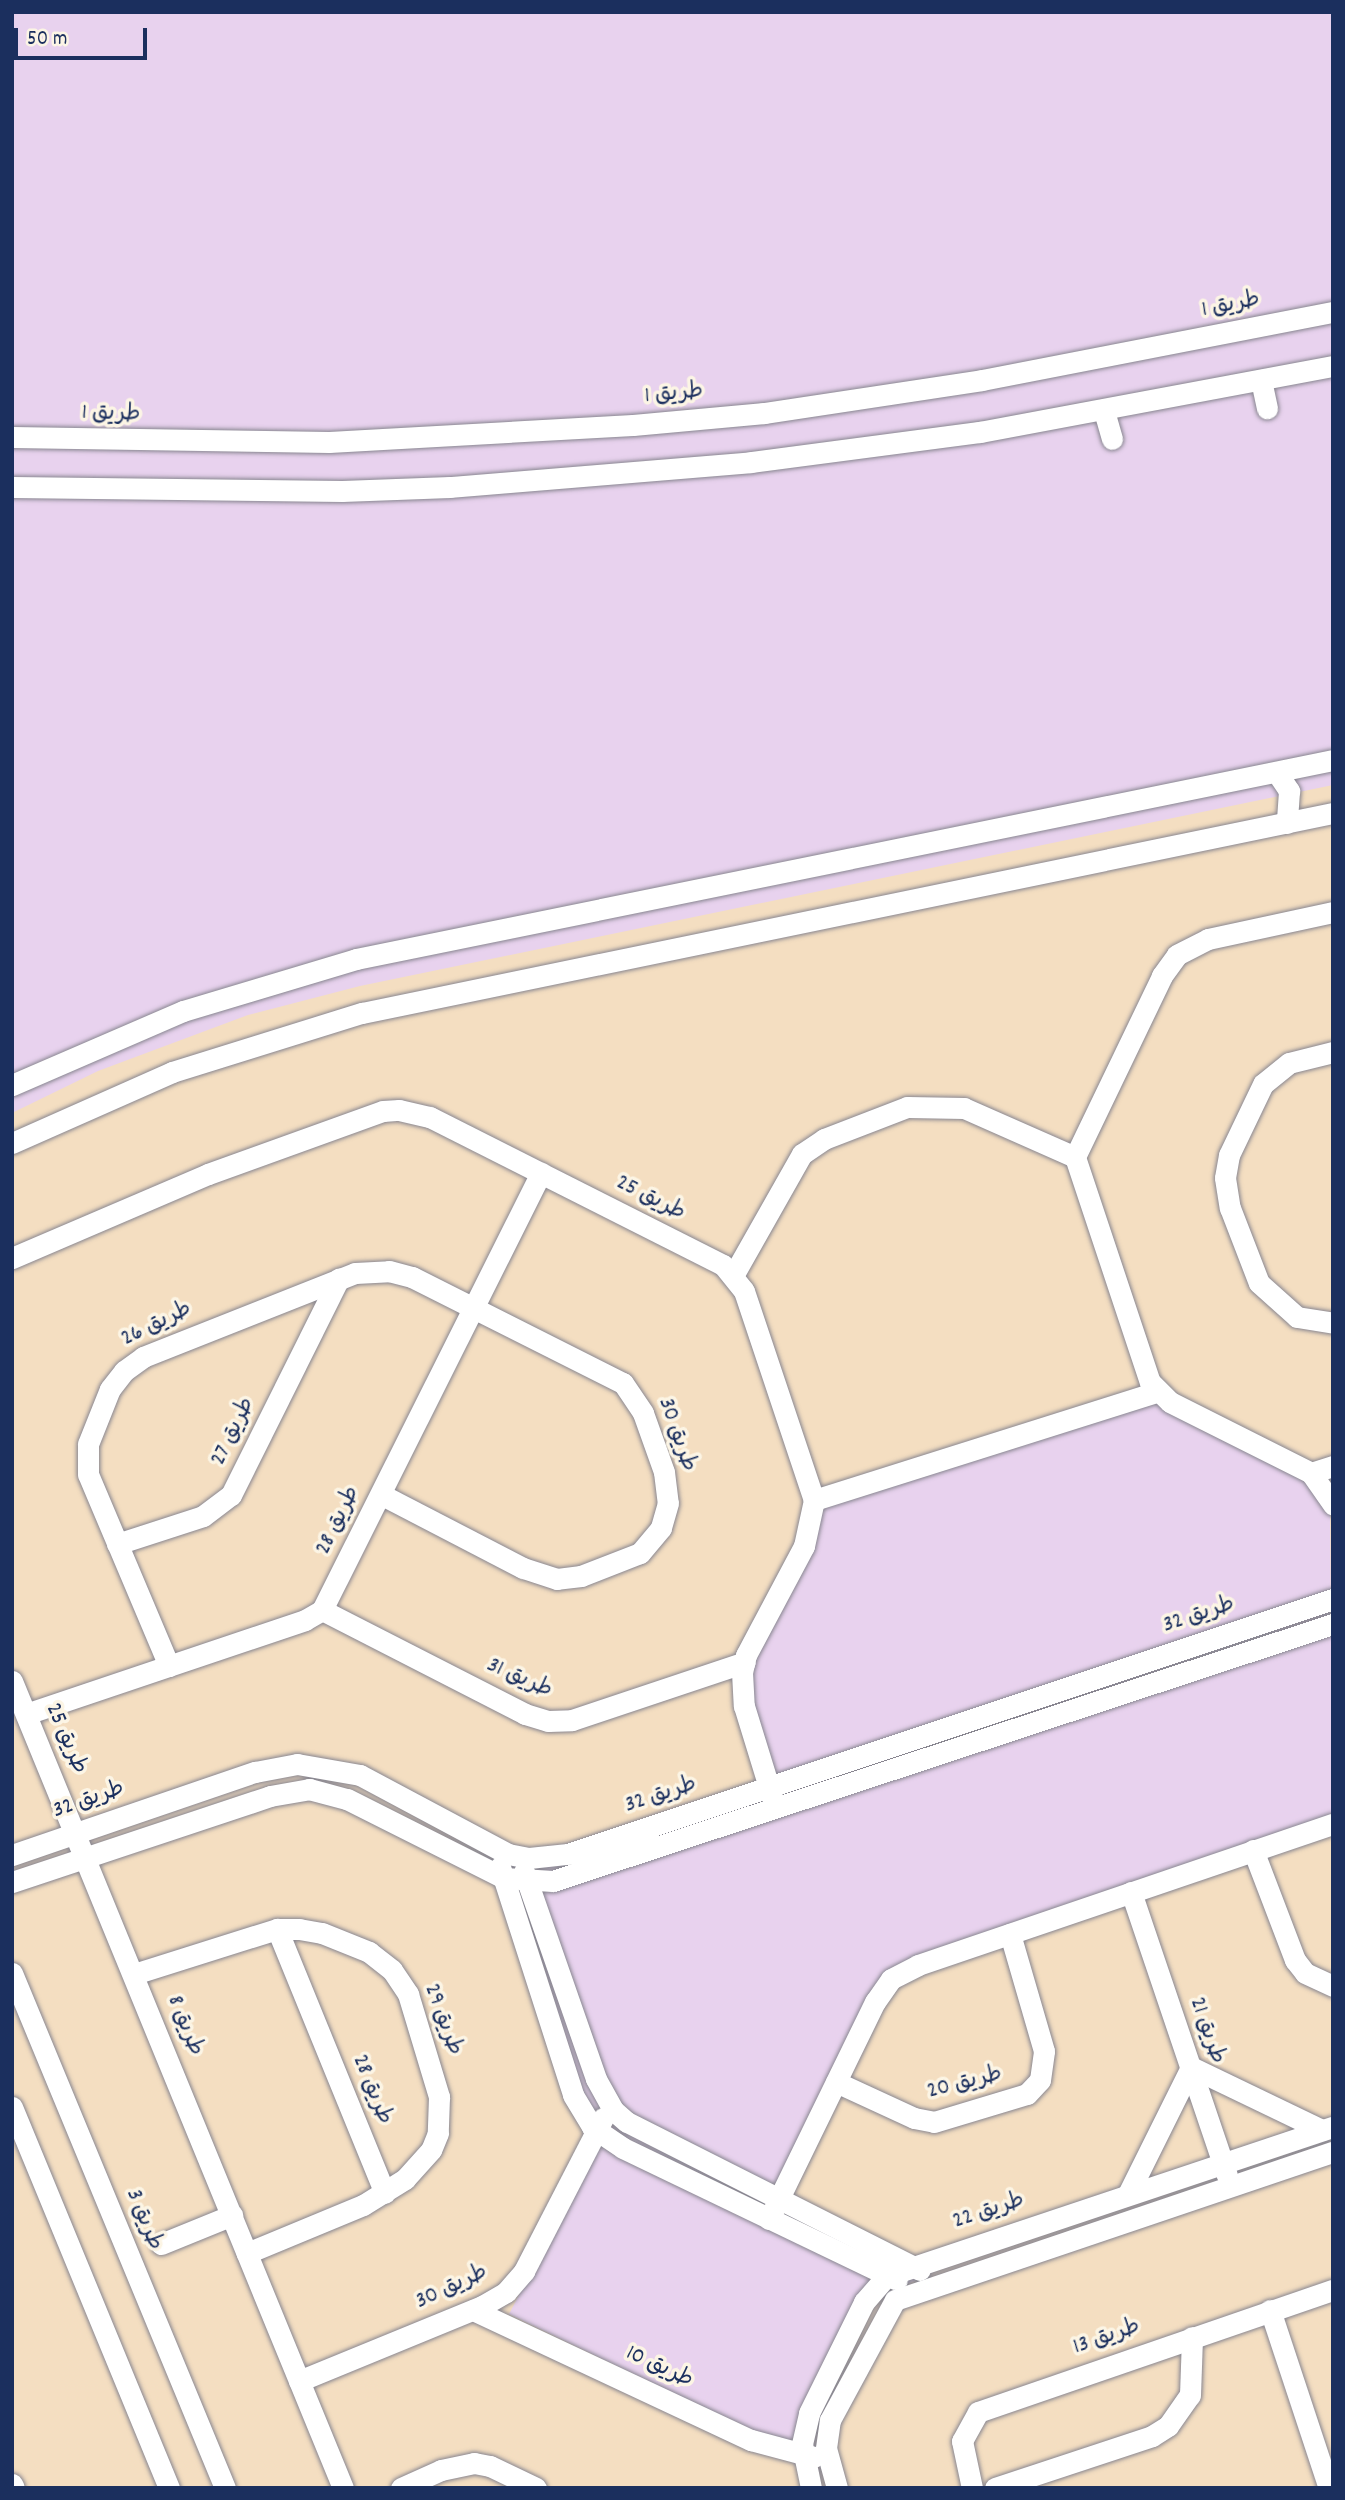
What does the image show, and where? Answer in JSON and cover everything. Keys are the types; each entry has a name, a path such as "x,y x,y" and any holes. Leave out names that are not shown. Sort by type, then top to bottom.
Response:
{"street":[{"path":"1322,314 1333,300"},
{"name":"طريق 1","path":"12,436 329,442 633,425 764,413 982,380 1322,314"},
{"path":"12,487 234,493 450,487 853,450 1104,411 1333,366"},
{"path":"1261,380 1268,408"},
{"path":"1104,411 1112,439"},
{"path":"12,1085 183,1011 356,959 1333,760"},
{"path":"1278,773 1289,791 1287,823"},
{"path":"12,1143 172,1072 362,1013 1333,813"},
{"path":"1333,912 1208,939 1177,955 1162,976 1075,1157 1144,1370 1157,1392 1311,1473 1333,1505"},
{"path":"1333,1052 1289,1063 1263,1084 1229,1156 1225,1178 1230,1208 1259,1283 1297,1317 1333,1323"},
{"path":"776,1809 744,1706 745,1662 804,1546 814,1500 734,1274 802,1154 824,1139 907,1107 964,1108 1075,1157"},
{"name":"طريق 25","path":"12,1258 196,1179 383,1111 430,1117 734,1274"},
{"name":"طريق 28","path":"322,1610 382,1495 541,1173"},
{"name":"طريق 26","path":"169,1666 86,1464 88,1444 116,1379 143,1357 339,1278 372,1271 400,1273 474,1307"},
{"name":"طريق 27","path":"117,1544 203,1516 231,1495 339,1278"},
{"name":"طريق 30","path":"382,1495 523,1568 556,1579 623,1562 640,1553 660,1528 667,1489 632,1392 612,1377 474,1307"},
{"path":"814,1500 1157,1392"},
{"path":"1311,1473 1333,1466"},
{"name":"طريق 32","path":"12,1855 265,1769 318,1765 360,1775 494,1848 519,1856 568,1854 1333,1599"},
{"path":"26,1714 305,1620 322,1610"},
{"name":"طريق 31","path":"322,1610 525,1714 548,1721 572,1720 745,1662"},
{"path":"12,1881 270,1796 309,1789 348,1799 504,1878 528,1882 574,1876 1333,1624"},
{"name":"طريق 25","path":"12,1681 87,1857"},
{"path":"769,2219 836,2082 891,1979 1010,1934 1333,1824"},
{"path":"494,1848 573,2095 596,2130 623,2148 887,2276 928,2287"},
{"path":"1253,1850 1295,1960 1305,1973 1333,1986"},
{"path":"519,1856 596,2079 609,2105 627,2122 914,2265 928,2287"},
{"name":"طريق 8","path":"87,1857 343,2488"},
{"name":"طريق 21","path":"1131,1892 1230,2186"},
{"name":"طريق 28","path":"277,1929 386,2193"},
{"name":"طريق 29","path":"134,1974 277,1929 322,1933 369,1952 391,1970 408,1994 431,2058 441,2115 438,2133 423,2161 386,2193 247,2253"},
{"name":"طريق 20","path":"836,2082 914,2118 934,2122 1018,2098 1034,2088 1043,2065 1042,2036 1010,1934"},
{"name":"طريق 3","path":"12,1973 225,2488"},
{"path":"1128,2194 1191,2067 1327,2129"},
{"name":"طريق 30","path":"299,2381 473,2310 506,2292 524,2271 609,2105"},
{"path":"12,2107 169,2488"},
{"name":"طريق 22","path":"811,2488 803,2456 809,2413 864,2302 887,2276 1327,2129"},
{"path":"836,2488 827,2457 830,2420 882,2317 895,2300 1333,2152"},
{"path":"161,2244 232,2215"},
{"name":"طريق 13","path":"972,2488 962,2441 978,2412 1333,2290"},
{"name":"طريق 10","path":"473,2310 751,2440 803,2456 827,2457"},
{"path":"1270,2310 1329,2488"},
{"path":"995,2488 1152,2436 1168,2426 1190,2395 1192,2337"},
{"path":"401,2488 457,2464 536,2488"}],"shaded area":[{"path":"12,12 1333,12 1333,785 360,986 248,1015 98,1071 12,1113"},
{"path":"1158,1402 1304,1475 1330,1509 1333,1818 901,1965 769,2204 918,2280 887,2290 868,2313 819,2415 813,2450 771,2440 509,2314 608,2127 589,2107 581,2090 514,1869 574,1864 780,1795 755,1714 748,1672 810,1552 822,1506"}]}
